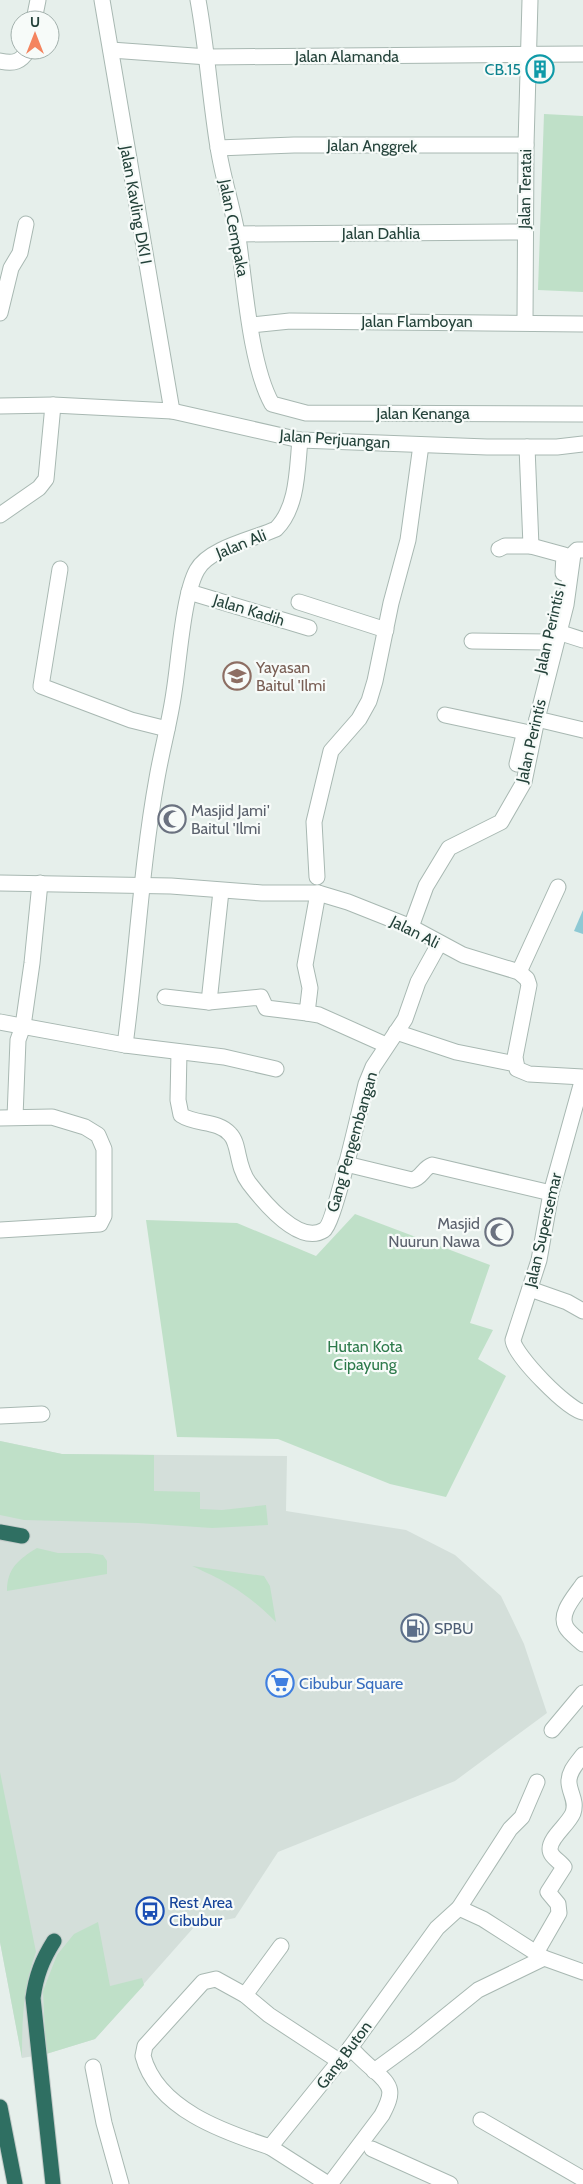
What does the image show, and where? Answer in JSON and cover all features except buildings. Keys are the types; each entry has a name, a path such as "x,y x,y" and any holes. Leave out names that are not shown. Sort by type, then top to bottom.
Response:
{"highway":[{"path":"0,1532 22,1536"},
{"path":"53,2184 34,1998 36,1978 43,1958 54,1941"},
{"path":"0,2107 15,2184"}],"street":[{"name":"Jalan Kavling DKI I","path":"102,0 172,411"},
{"name":"Jalan Cempaka","path":"198,0 208,57 218,148 237,234 251,325 268,397"},
{"name":"Jalan Teratai","path":"525,322 526,145 530,56 530,0"},
{"name":"Jalan Alamanda","path":"111,50 208,57 530,56 583,54"},
{"path":"0,61 12,64 21,60"},
{"name":"Jalan Anggrek","path":"218,148 294,145 526,145"},
{"path":"0,313 11,268 20,253 26,224"},
{"name":"Jalan Dahlia","path":"237,234 525,232"},
{"name":"Jalan Flamboyan","path":"251,325 290,321 583,324"},
{"name":"Jalan Kenanga","path":"268,397 272,404 278,407 306,412 583,414"},
{"name":"Jalan Perjuangan","path":"0,406 53,405 172,411 300,440 527,448 583,444"},
{"path":"0,516 39,488 46,479 53,405"},
{"name":"Jalan Ali","path":"125,1044 134,982 142,886 157,777 190,592 197,570 214,553 270,532 283,522 290,511 300,440"},
{"path":"317,877 314,822 331,752 359,719 369,702 391,603 408,540 421,445"},
{"path":"499,548 505,546 531,546 527,448"},
{"name":"Jalan Perintis I","path":"517,764 553,637 561,594 564,555 531,546"},
{"name":"Jalan Perintis","path":"411,926 426,886 449,848 501,822 524,782 553,637 566,605 573,554 577,550 583,550"},
{"path":"60,569 41,686 108,712 167,729"},
{"name":"Jalan Kadih","path":"190,592 309,628"},
{"path":"299,602 386,630"},
{"path":"472,641 553,637"},
{"name":"Jalan Perintis I","path":"553,637 583,640"},
{"path":"445,715 525,732"},
{"path":"536,719 583,730"},
{"name":"Jalan Ali","path":"0,883 171,886 221,891 318,893 348,902 411,926 439,944 463,956 519,972"},
{"path":"0,1230 100,1224 104,1216 104,1149 98,1136 85,1127 61,1119 37,1116 7,1118 18,1040 23,1026 32,963 40,883"},
{"path":"558,887 519,972 528,979 529,985 516,1064 520,1071 529,1074 583,1077"},
{"path":"209,1002 221,891"},
{"path":"307,1012 310,988 305,965 318,893"},
{"name":"Gang Pengembangan","path":"179,1052 178,1100 181,1115 219,1126 229,1132 234,1139 240,1171 272,1210 294,1228 320,1232 328,1228 331,1220 372,1067 404,1018 418,982 439,944"},
{"path":"165,997 209,1002 261,997 265,1007 319,1015 386,1045"},
{"path":"0,1022 125,1044 224,1057 276,1068"},
{"path":"396,1032 456,1052 516,1064"},
{"name":"Jalan Supersemar","path":"583,1077 551,1193 539,1260 514,1334 513,1345 548,1385 577,1411 583,1412"},
{"path":"346,1164 412,1180 420,1176 425,1169 432,1165 551,1193"},
{"path":"530,1289 567,1302 583,1311"},
{"path":"0,1416 42,1414"},
{"path":"583,1584 570,1602 564,1619 566,1627 583,1644"},
{"path":"552,1730 583,1692"},
{"path":"374,2071 415,2041 478,1990 540,1956 560,1913 558,1904 548,1892 564,1867 550,1852 551,1843 570,1819 574,1801 569,1784 570,1773 583,1755"},
{"name":"Gang Buton","path":"270,2147 350,2048 437,1928 459,1908 510,1829 522,1818 536,1782"},
{"path":"459,1908 483,1919 540,1956 583,1972"},
{"path":"245,1995 281,1946"},
{"path":"340,2061 269,2015 245,1995 222,1980 216,1979 203,1982 146,2046 143,2056 151,2073 168,2096 183,2109 206,2123 270,2147 329,2184 382,2115 388,2102 390,2086 350,2048"},
{"path":"93,2067 104,2123 121,2184"},
{"path":"481,2120 583,2179"},
{"path":"372,2149 450,2184"}],"shaded area":[{"path":"0,1441 62,1454 287,1456 286,1511 406,1530 455,1555 501,1596 524,1644 547,1713 455,1781 278,1852 235,1918 195,1926 95,2039 46,2054 22,2058 0,1942"}],"green space":[{"path":"544,114 583,116 583,292 538,290"},
{"name":"Hutan Kota Cipayung","path":"355,1214 490,1265 470,1323 493,1330 478,1359 506,1376 446,1497 390,1484 278,1439 177,1437 146,1220 237,1223 316,1256"},
{"path":"0,1441 62,1454 154,1455 154,1491 200,1492 200,1509 222,1510 266,1505 268,1525 212,1528 138,1523 24,1520 0,1515"},
{"path":"37,1548 58,1553 103,1555 107,1561 107,1574 7,1591 9,1576 15,1565"},
{"path":"192,1566 264,1576 270,1586 276,1622 256,1603 237,1590"},
{"path":"0,1772 36,1952 28,1978 24,2004 22,2058 0,1942"},
{"path":"98,1922 110,1986 142,1978 144,1985 95,2039 46,2054 43,1991 57,1955 74,1934"}],"water":[{"path":"583,910 583,934 574,931"}],"place":[{"name":"CB.15","path":"540,69"},
{"name":"Yayasan Baitul 'Ilmi","path":"237,676"},
{"name":"Masjid Jami' Baitul 'Ilmi","path":"172,819"},
{"name":"Masjid Nuurun Nawa","path":"499,1232"},
{"name":"SPBU","path":"415,1628"},
{"name":"Cibubur Square","path":"280,1683"},
{"name":"Rest Area Cibubur","path":"150,1911"}]}
